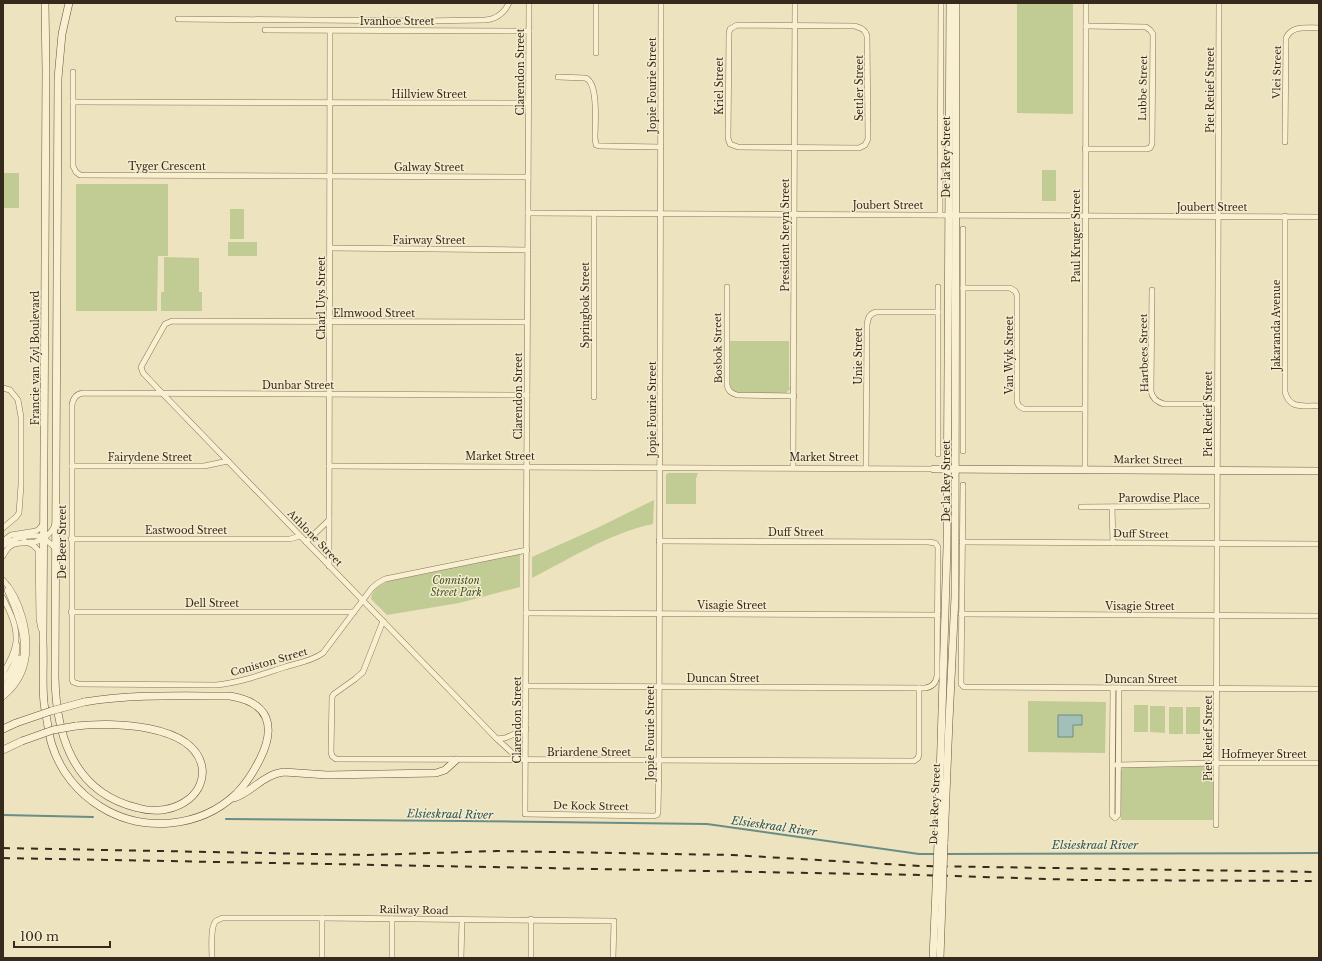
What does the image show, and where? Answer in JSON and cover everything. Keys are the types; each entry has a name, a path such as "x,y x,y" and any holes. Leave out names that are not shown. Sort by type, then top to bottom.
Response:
{"main road":[{"name":"Francie van Zyl Boulevard","path":"3,729 16,723 51,711 84,702 145,696 230,696 249,700 259,707 268,722 268,737 255,769 236,794 201,816 179,822 158,824 123,818 109,812 85,796 63,770 51,743 44,702 45,3"},
{"path":"3,750 22,741 53,730 76,726 95,724 122,725 145,728 169,734 180,739 195,751 201,763 203,774 199,788 189,799 172,808 160,811 141,809 121,803 107,796 96,788 76,766 64,739 56,703 58,78 62,34 69,3"},
{"name":"De la Rey Street","path":"933,958 955,598 956,469 950,3"},
{"name":"De la Rey Street","path":"940,958 956,3"},
{"name":"Market Street","path":"934,469 1319,471"},
{"path":"226,801 240,796 267,777 278,773 284,772 335,775 436,773 445,770 456,760"}],"street":[{"path":"178,19 414,21 485,20 500,15 509,3"},
{"name":"Clarendon Street","path":"525,814 523,760 526,729 529,3"},
{"path":"596,3 596,52"},
{"name":"Jopie Fourie Street","path":"657,815 659,761 661,3"},
{"name":"President Steyn Street","path":"793,467 795,3"},
{"name":"De la Rey Street","path":"940,214 941,3"},
{"name":"Paul Kruger Street","path":"1085,469 1086,3"},
{"name":"Piet Retief Street","path":"1216,825 1219,3"},
{"name":"Kriel Street","path":"794,147 735,147 729,141 728,130 730,29 737,25 795,26"},
{"name":"Settler Street","path":"794,147 859,148 865,146 868,139 867,36 865,31 855,26 795,26"},
{"name":"Lubbe Street","path":"1085,149 1150,148 1152,144 1153,34 1146,27 1086,26"},
{"name":"Vlei Street","path":"1285,142 1286,38 1294,29 1319,28"},
{"name":"Ivanhoe Street","path":"265,30 529,31"},
{"name":"Charl Uys Street","path":"329,566 330,30"},
{"name":"Tyger Crescent","path":"73,72 73,166 76,172 80,175 330,176"},
{"path":"558,77 585,78 589,79 591,82 595,92 596,145 661,147"},
{"path":"73,102 330,103"},
{"name":"Hillview Street","path":"330,103 528,103"},
{"name":"Galway Street","path":"330,176 528,177"},
{"name":"Joubert Street","path":"528,213 1319,216"},
{"name":"Springbok Street","path":"594,213 594,397"},
{"name":"Jakaranda Avenue","path":"1285,216 1285,392 1287,400 1290,404 1319,406"},
{"name":"De la Rey Street","path":"963,230 963,450"},
{"name":"Fairway Street","path":"330,248 528,250"},
{"name":"Bosbok Street","path":"727,286 728,390 737,395 794,396"},
{"name":"De la Rey Street","path":"938,287 938,454"},
{"name":"Van Wyk Street","path":"963,288 1010,288 1015,291 1017,295 1019,406 1024,409 1084,409"},
{"name":"Hartbees Street","path":"1152,290 1151,391 1153,397 1157,402 1164,404 1217,404"},
{"name":"Unie Street","path":"866,468 868,319 872,313 876,312 938,312"},
{"name":"Elmwood Street","path":"172,321 528,322"},
{"name":"Athlone Street","path":"172,321 165,324 141,367 143,373 497,739 523,760"},
{"path":"3,388 10,390 18,400 21,417 21,485 19,509 16,517 3,528"},
{"name":"Dunbar Street","path":"72,401 76,396 83,393 527,395"},
{"name":"De Beer Street","path":"72,401 71,676 73,682"},
{"name":"Fairydene Street","path":"72,466 204,466 228,461"},
{"name":"Market Street","path":"329,466 793,467 934,469"},
{"name":"De la Rey Street","path":"962,687 963,485"},
{"name":"Parowdise Place","path":"1081,506 1207,506"},
{"name":"Parowdise Place","path":"1112,507 1113,543"},
{"path":"306,542 329,520"},
{"path":"3,541 11,535 34,532 44,521"},
{"path":"3,556 9,546 24,541 34,542 44,538 55,527 56,521"},
{"path":"3,546 17,538 41,536 56,550"},
{"name":"Eastwood Street","path":"71,539 290,539 300,536"},
{"path":"24,541 33,545 38,550 39,619 44,642"},
{"name":"Duff Street","path":"659,541 933,542 938,548 938,615"},
{"name":"Duff Street","path":"962,542 1319,544"},
{"name":"Coniston Street","path":"73,682 79,684 216,685 317,657 327,649 375,585 386,579 526,550"},
{"path":"3,580 6,595 17,621 21,648 18,663 11,678 3,688"},
{"path":"3,580 19,618 24,644 21,666 14,680 3,692"},
{"path":"3,580 15,598 20,611 26,632 27,644 26,662 22,674 11,690 3,697"},
{"path":"3,598 11,615 16,638 16,654 11,669 3,680"},
{"name":"Dell Street","path":"71,612 354,612"},
{"name":"Visagie Street","path":"526,613 938,615"},
{"name":"Visagie Street","path":"962,614 1319,616"},
{"path":"919,688 931,686 937,679 938,615"},
{"name":"Briardene Street","path":"384,621 363,672 355,680 332,695 331,752 334,758 338,760 913,762 917,760"},
{"path":"3,673 13,650 16,638"},
{"name":"Duncan Street","path":"526,686 919,688"},
{"name":"Duncan Street","path":"962,687 1319,689"},
{"name":"De la Rey Street","path":"917,760 919,754 919,688"},
{"path":"1113,688 1112,815 1115,818 1118,815 1119,688"},
{"path":"497,739 505,738 526,729"},
{"path":"1112,740 1119,740"},
{"name":"Hofmeyer Street","path":"1112,765 1319,763"},
{"name":"De Kock Street","path":"525,814 657,815"},
{"name":"Railway Road","path":"212,958 213,927 215,922 222,918 462,920 531,919 614,921 613,958"},
{"path":"322,918 322,958"},
{"path":"392,919 392,958"},
{"path":"531,919 531,958"},
{"path":"461,958 462,920"}],"green space":[{"path":"1017,3 1073,3 1073,114 1017,113"},
{"path":"1042,170 1056,170 1056,201 1042,201"},
{"path":"3,173 19,173 19,208 3,208"},
{"path":"76,184 168,184 168,256 158,256 157,311 76,311"},
{"path":"230,209 244,209 244,239 230,239"},
{"path":"228,242 257,242 257,256 228,256"},
{"path":"164,257 199,258 199,292 202,292 202,311 161,311 161,292 164,292"},
{"path":"730,341 789,341 789,387 791,388 786,393 734,392 730,385"},
{"path":"668,473 698,473 696,479 696,504 666,504 666,475"},
{"path":"654,500 653,524 621,533 576,554 532,578 532,557 597,528"},
{"name":"Conniston Street Park","path":"520,554 520,587 459,603 387,615 371,599 373,592 378,587 390,581"},
{"path":"1028,701 1106,702 1105,753 1028,752"},
{"path":"1134,705 1148,705 1148,732 1134,732"},
{"path":"1150,706 1165,706 1165,733 1150,732"},
{"path":"1169,707 1183,707 1183,734 1169,734"},
{"path":"1186,707 1200,707 1200,734 1186,734"},
{"path":"1214,766 1214,820 1121,820 1121,771 1123,767"}],"water":[{"path":"1058,715 1082,715 1082,725 1073,725 1073,737 1058,737"}],"waterway":[{"name":"Elsieskraal River","path":"3,815 93,817"},
{"name":"Elsieskraal River","path":"226,819 707,824 919,854 937,854"},
{"name":"Elsieskraal River","path":"945,854 1319,853"}],"railway":[{"path":"3,848 367,855 497,851 732,855 920,866 1319,872"},
{"path":"3,858 920,875 1080,880 1319,881"}]}
